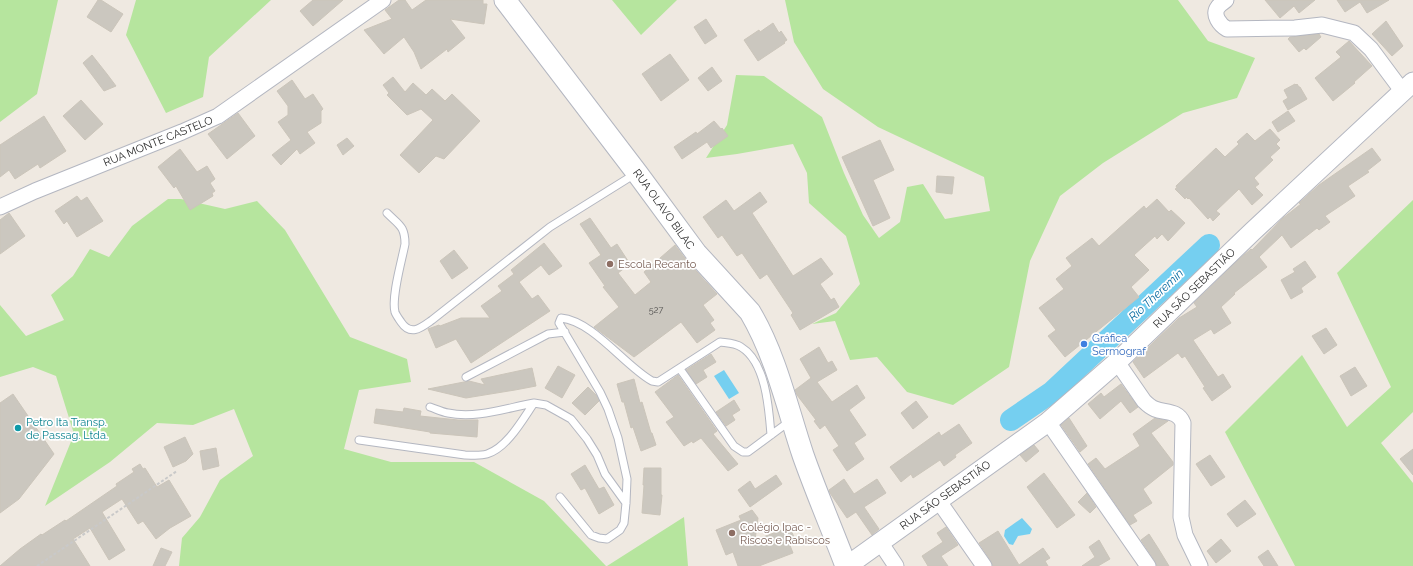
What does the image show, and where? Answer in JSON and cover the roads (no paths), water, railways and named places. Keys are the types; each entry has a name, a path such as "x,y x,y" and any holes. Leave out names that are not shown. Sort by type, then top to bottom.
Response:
{"main road":[{"name":"RUA OLAVO BILAC","path":"505,0 696,253 750,312 762,334 776,368 804,456 847,566"}],"street":[{"name":"RUA MONTE CASTELO","path":"0,207 34,191 182,132 218,116 383,0"},
{"path":"1226,0 1216,12 1219,22 1227,29 1322,26 1354,33 1408,87"},
{"name":"RUA SÃO SEBASTIÃO","path":"847,566 1048,422 1117,362 1252,232 1408,87"},
{"path":"1117,362 1149,406 1154,409 1176,414 1181,418 1183,423 1181,517 1185,535 1200,566"},
{"path":"1048,422 1148,566"},
{"path":"938,500 984,566"},
{"path":"880,542 896,566"}],"lane":[{"path":"387,213 403,228 405,236 405,244 395,297 395,311 404,327 412,330 419,329 550,228 637,173"},
{"path":"560,496 592,535 599,538 607,539 620,530 624,523 627,479 618,438 608,409 600,392 559,323 561,318 569,319 587,329 647,378 658,382 720,342 740,346 750,354 758,366 766,393 770,414 771,435"},
{"path":"466,377 548,334 565,332"},
{"path":"680,369 731,442 743,452 748,452 792,420"},
{"path":"430,407 447,413 461,415 488,413 534,403 546,404 571,419 587,439 597,455 605,474 626,503"},
{"path":"359,440 465,455 488,454 499,447 513,433 534,403"}],"water":[{"path":"724,370 739,393 729,399 714,376"},
{"path":"1022,518 1032,529 1030,534 1018,536 1013,545 1009,544 1004,536 1005,530"}],"waterway":[{"name":"Rio Theremin","path":"1011,420 1052,392 1209,245"}],"place":[{"name":"Escola Recanto","path":"610,264"},
{"name":"Gráfica Sermograf","path":"1084,344"},
{"name":"Petro Ita Transp. de Passag. Ltda.","path":"18,428"},
{"name":"Colégio Ipac - Riscos e Rabiscos","path":"732,533"}]}
